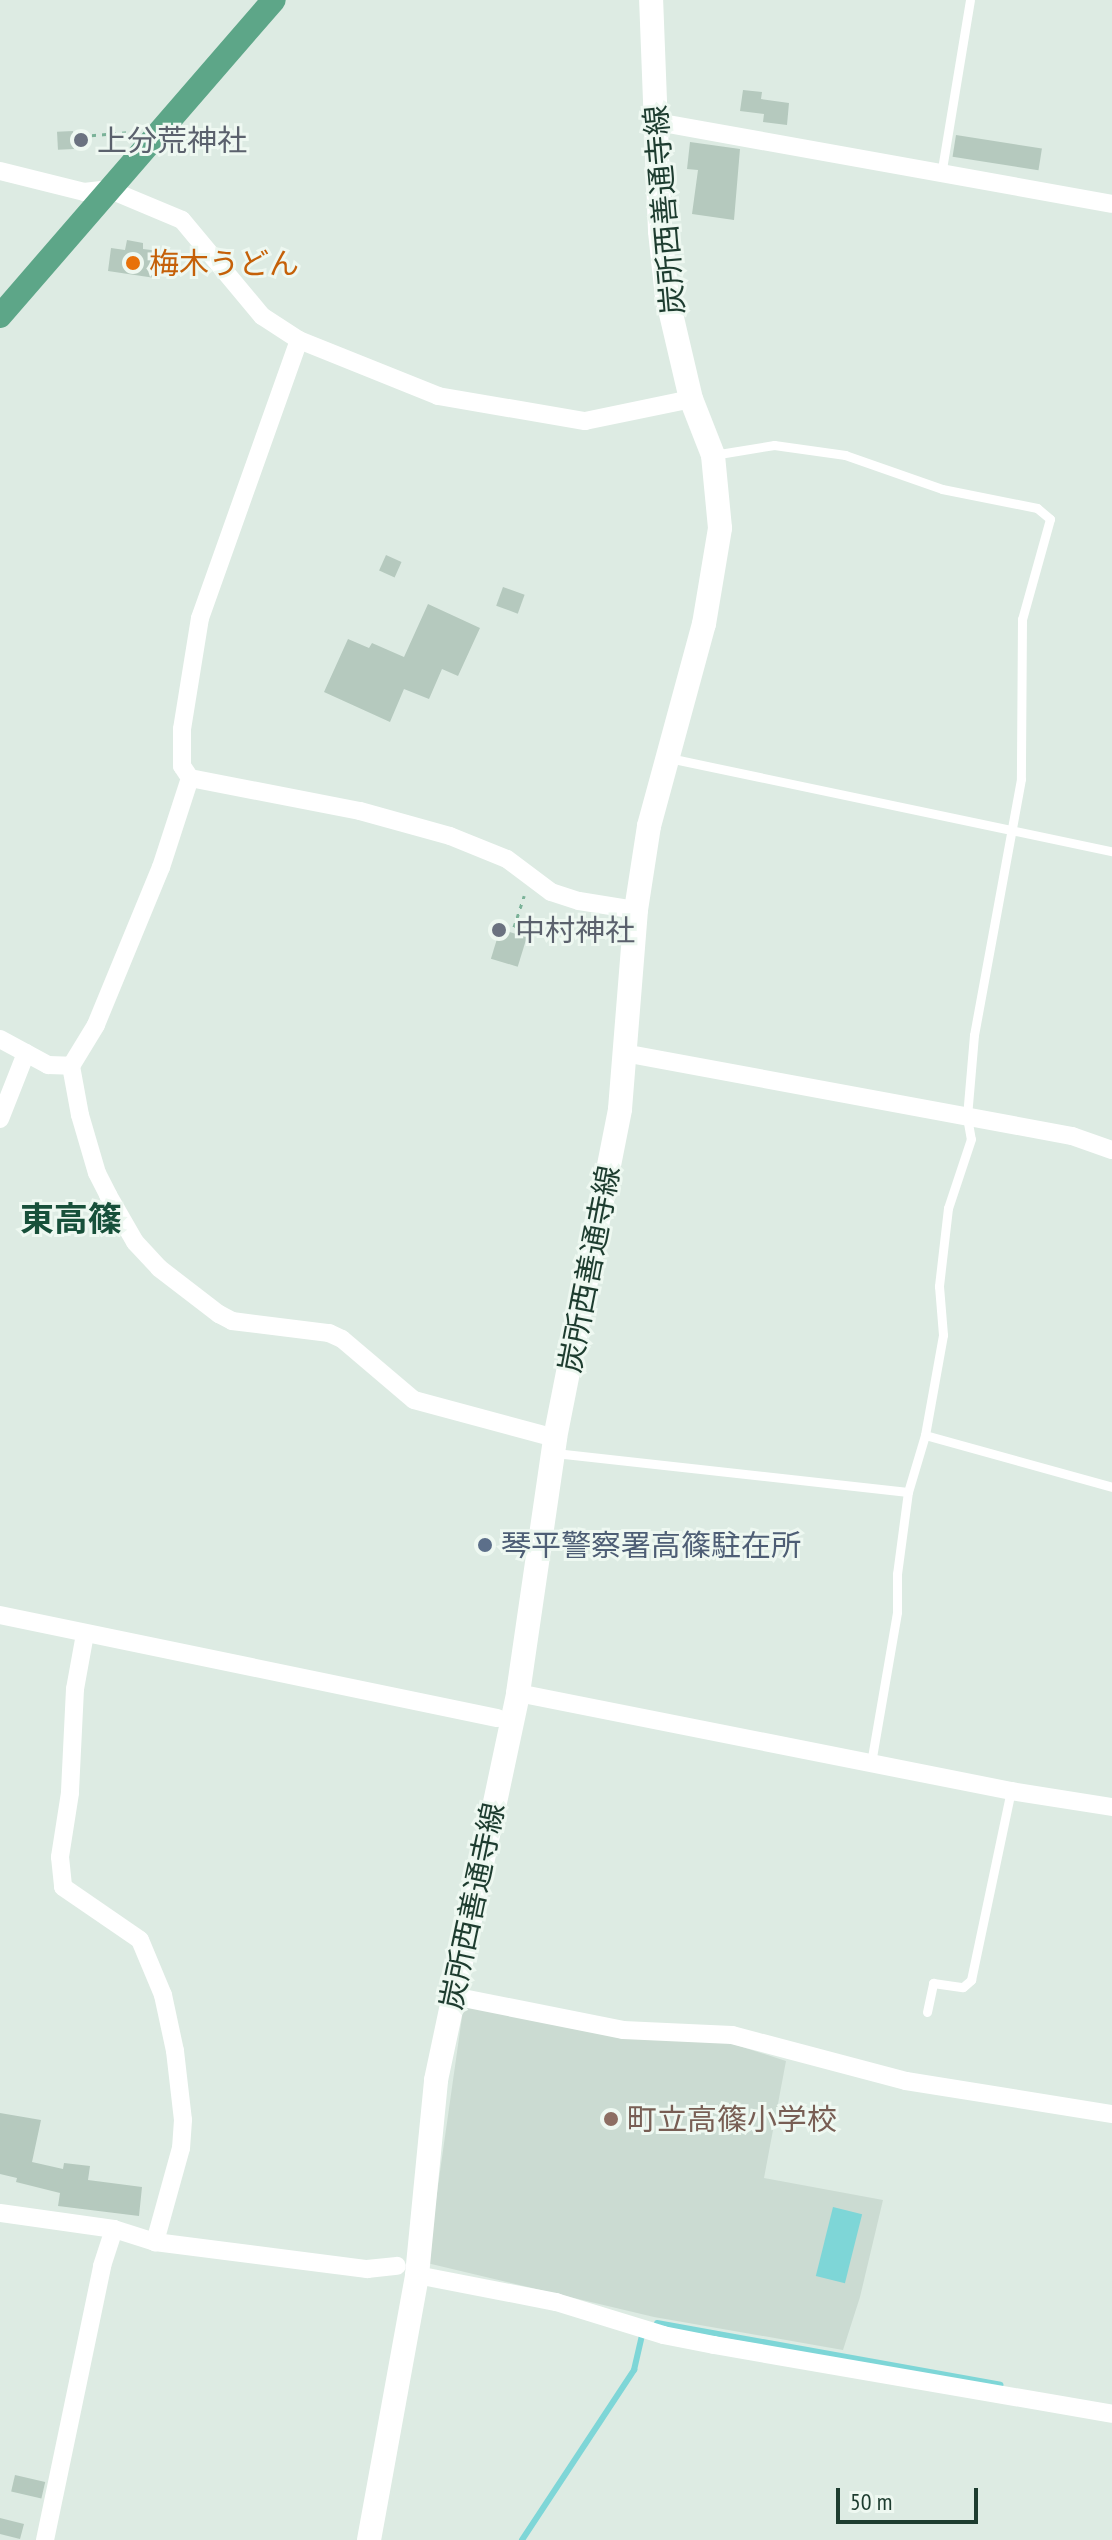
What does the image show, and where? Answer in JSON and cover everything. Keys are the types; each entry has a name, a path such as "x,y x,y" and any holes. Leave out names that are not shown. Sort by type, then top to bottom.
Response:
{"main road":[{"path":"0,316 274,0"},
{"name":"炭所西善通寺線","path":"369,2540 436,2080 518,1693 555,1445 617,1124 636,910 649,826 704,624 720,528 713,455 691,399 667,297 660,231 651,0"}],"street":[{"path":"657,122 1112,204"},
{"path":"0,171 84,192 108,189 182,220 262,316 299,340 438,396 585,421 691,399"},
{"path":"299,340 200,618 182,729 182,766 190,778 360,811 450,836 507,859 551,892 579,901 636,910"},
{"path":"190,778 161,867 96,1025 71,1066 80,1115 97,1173 121,1219 135,1242 159,1268 232,1321 329,1333 342,1339 414,1400 555,1445"},
{"path":"0,1039 48,1065 71,1066"},
{"path":"0,1119 26,1053"},
{"path":"624,1053 1072,1136 1112,1150"},
{"path":"0,1615 497,1718"},
{"path":"85,1634 75,1689 70,1793 60,1857 63,1887 140,1940 163,1995 175,2051 183,2120 181,2148 155,2242"},
{"path":"518,1693 1011,1791 1112,1807"},
{"path":"453,1996 623,2030 732,2035 906,2081 1112,2114"},
{"path":"0,2213 114,2229 155,2242 367,2269 407,2271 556,2302 663,2335 1112,2414"},
{"path":"45,2540 102,2266 114,2229"}],"lane":[{"path":"941,175 970,0"},
{"path":"713,455 774,445 845,455 942,489 1037,508 1050,519 1022,619 1021,779 974,1035 967,1117 971,1139 948,1208 939,1286 943,1335 925,1435 908,1492 897,1574 897,1612 871,1763"},
{"path":"667,757 1112,851"},
{"path":"925,1435 1112,1487"},
{"path":"555,1445 908,1492"},
{"path":"927,2012 933,1983 963,1987 971,1980 1011,1791"}],"path":[{"path":"82,136 137,131 151,141"},
{"path":"514,927 530,877"}],"shaded area":[{"name":"町立高篠小学校","path":"464,2003 733,2044 786,2061 764,2178 883,2200 860,2297 843,2350 654,2317 427,2263"}],"water":[{"path":"833,2207 862,2214 845,2283 816,2276"}],"building":[{"path":"743,90 762,92 761,99 789,103 787,125 763,122 764,114 740,111"},
{"path":"73,131 74,149 58,150 57,132"},
{"path":"956,135 1042,149 1038,170 953,157"},
{"path":"690,142 740,149 734,220 692,214 698,170 687,169"},
{"name":"梅木うどん","path":"127,240 143,243 143,249 159,251 155,278 108,271 111,248 125,250"},
{"path":"386,555 402,562 395,577 379,571"},
{"path":"503,587 525,595 518,614 496,606"},
{"path":"428,604 480,628 458,676 442,669 429,699 404,689 390,722 324,692 348,639 369,648 372,643 404,657"},
{"path":"500,929 527,937 518,967 491,959"},
{"path":"0,2113 41,2120 32,2162 63,2169 64,2163 90,2166 88,2180 142,2187 139,2216 58,2206 60,2193 16,2182 17,2178 0,2174"},
{"path":"15,2475 45,2482 41,2499 11,2492"},
{"path":"0,2518 24,2524 20,2539 0,2534"}],"waterway":[{"path":"657,2323 1000,2385"},
{"path":"522,2540 634,2370 642,2336"}],"place":[{"name":"上分荒神社","path":"81,140"},
{"name":"梅木うどん","path":"133,263"},
{"name":"中村神社","path":"499,930"},
{"name":"琴平警察署高篠駐在所","path":"485,1545"},
{"name":"町立高篠小学校","path":"611,2119"}],"district":[{"name":"東高篠","path":"71,1219"}]}
